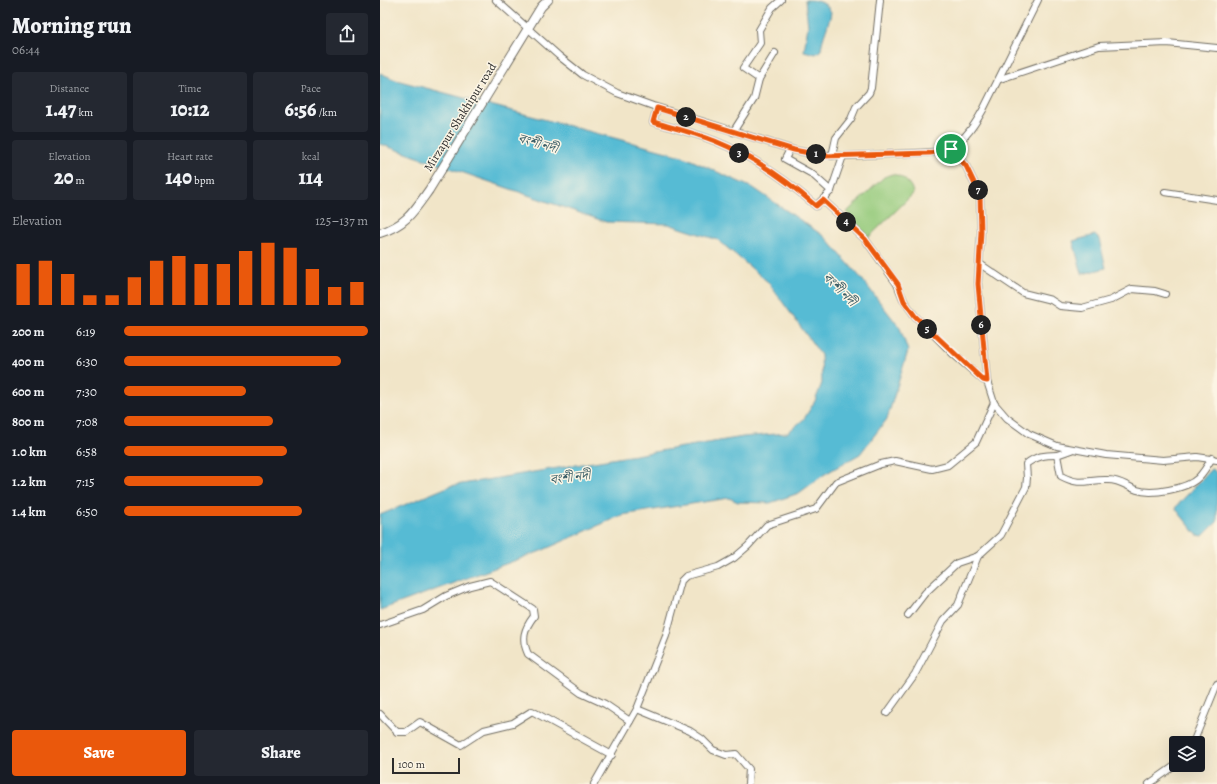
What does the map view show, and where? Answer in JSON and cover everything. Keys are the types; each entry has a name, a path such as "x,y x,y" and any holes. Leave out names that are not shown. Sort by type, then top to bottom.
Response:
{"main road":[{"name":"Mirzapur Shakhipur road","path":"380,233 395,228 414,211 429,190 523,39 541,7 548,0"}],"street":[{"path":"496,0 559,56 583,75 618,93 657,108 790,149 832,156 940,152 951,149 974,126 1000,79 1038,0"},
{"path":"759,79 743,68 760,43 759,30 772,8 781,0"},
{"path":"832,156 836,138 851,119 856,107 869,93 871,88 880,0"},
{"path":"1000,79 1099,46 1167,43 1217,48"},
{"path":"733,132 754,99 759,79 775,53"},
{"path":"657,108 653,122 704,137 727,146 786,180 816,206 831,191 843,156"},
{"path":"790,149 785,159 812,174 831,191"},
{"path":"951,149 966,166 980,195 980,264 978,284 987,381 994,404 1007,418 1030,434 1057,446 1106,455 1164,460 1197,457 1215,459"},
{"path":"1165,192 1217,200"},
{"path":"823,200 865,239 898,284 904,301 915,316 952,353 983,380 987,381"},
{"path":"980,264 1023,293 1051,300 1060,306 1082,308 1111,300 1132,289 1155,290 1165,294"},
{"path":"594,784 637,709 666,636 679,584 683,578 718,567 734,558 748,546 767,525 816,509 836,482 881,464 895,461 932,469 948,465 976,442 994,404"},
{"path":"908,615 925,593 957,563 978,556 1001,535 1019,502 1027,478 1026,464 1033,458 1045,455 1057,455 1071,449"},
{"path":"1057,455 1061,476 1073,482 1114,480 1121,481 1137,490 1156,493 1191,482 1198,478 1215,459"},
{"path":"887,712 915,674 943,621 958,605 978,556"},
{"path":"380,625 423,610 446,596 470,586 490,581 533,609 534,616 527,627 523,639 528,654 581,693 604,704 630,721"},
{"path":"1196,736 1217,684"},
{"path":"637,709 690,731 702,739 713,750 726,755 736,754 744,760 749,769 748,784"},
{"path":"380,714 397,732 406,732 420,722 460,745 484,730 513,723 532,711 612,755"},
{"path":"1149,784 1169,770"}],"green space":[{"path":"892,174 899,176 906,181 911,187 913,194 868,238 847,212 884,177"}],"water":[{"path":"805,0 813,0 823,3 831,12 821,50 816,54 804,51 808,26"},
{"name":"বংশী নদী","path":"380,73 396,80 682,156 755,189 825,237 861,278 900,328 908,351 887,419 860,454 825,474 799,493 770,503 738,502 729,498 622,515 541,551 380,610 380,515 450,486 743,437 787,433 804,419 815,401 822,383 821,355 768,282 718,240 668,224 606,222 380,144"},
{"path":"1095,235 1099,239 1106,268 1082,274 1073,241"},
{"path":"1211,469 1217,474 1217,522 1203,536 1197,535 1175,508"}],"route":[{"path":"657,108 794,150 824,156 930,153 951,149 966,166 980,195 981,232 978,284 987,381 983,380 952,353 915,316 904,301 898,284 865,239 853,226 841,218 823,200 816,206 786,180 727,146 704,137 653,122 657,108"}]}
